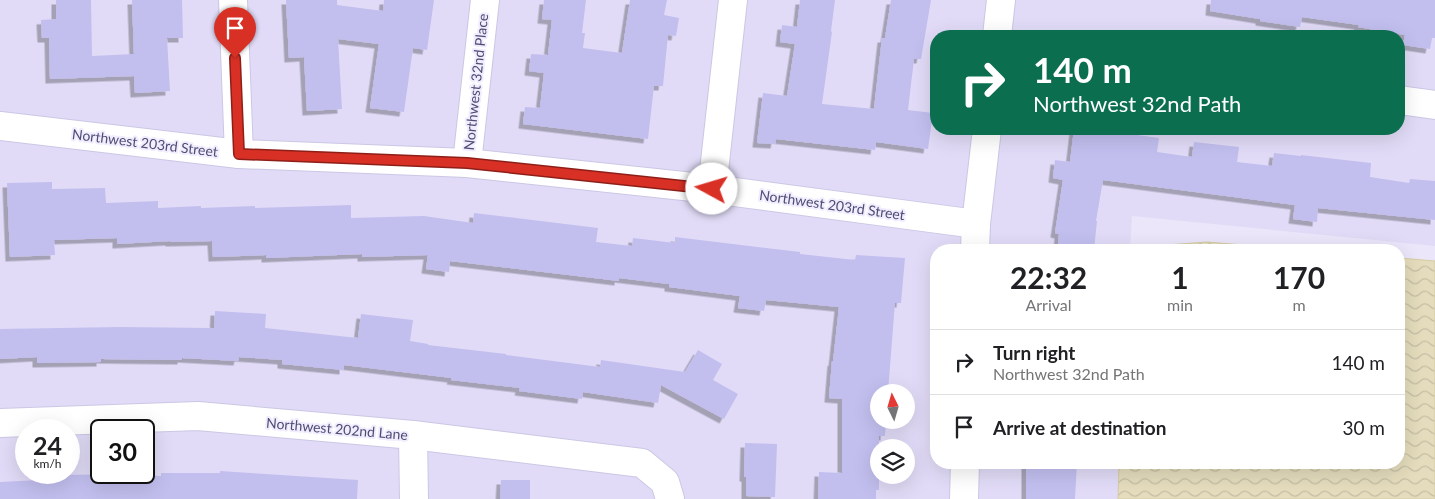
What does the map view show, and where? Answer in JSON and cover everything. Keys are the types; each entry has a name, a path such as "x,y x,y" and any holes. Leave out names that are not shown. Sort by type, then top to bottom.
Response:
{"street":[{"path":"233,0 239,154"},
{"name":"Northwest 32nd Place","path":"467,163 485,0"},
{"path":"712,189 733,0"},
{"path":"998,30 1001,0"},
{"path":"1405,101 1435,105"},
{"name":"Northwest 203rd Street","path":"0,126 239,154 467,163 712,189 976,237"},
{"path":"976,237 986,135"},
{"name":"Northwest 202nd Lane","path":"0,423 198,416 413,435 642,463 667,490"},
{"path":"413,435 414,499"},
{"path":"964,499 965,469"}],"shaded area":[{"path":"0,0 1435,0 1435,246 1132,216 1130,244 930,244 930,469 1119,469 1118,499 0,499"}],"water":[{"path":"1207,242 1232,244 1180,244"},
{"path":"1405,258 1435,261 1435,499 1118,499 1119,469 1405,469"}],"building":[{"path":"56,0 91,0 92,56 134,54 132,0 182,0 183,38 167,38 170,91 135,93 134,76 50,79 49,38 42,38 41,20 56,19"},
{"path":"286,0 337,0 337,5 383,11 384,0 434,0 427,50 413,48 404,112 370,108 379,44 338,39 342,109 307,111 304,57 289,58"},
{"path":"544,0 586,0 582,33 585,33 583,48 622,53 630,0 667,0 664,15 679,18 676,36 668,35 663,86 654,86 648,139 523,124 525,107 540,108 544,73 529,71 531,54 548,55 552,20 542,19"},
{"path":"800,0 835,0 822,104 874,109 882,38 885,38 891,0 931,0 921,59 914,59 908,110 930,113 928,149 876,142 875,150 776,139 775,144 757,143 763,93 787,96 795,44 780,42 782,25 797,27"},
{"path":"1211,0 1435,0 1435,38 1432,38 1430,49 1405,45 1405,30 1376,30 1358,27 1359,25 1302,17 1300,27 1210,11"},
{"path":"1073,135 1137,135 1159,138 1157,152 1192,157 1194,142 1239,147 1237,162 1272,166 1274,153 1371,163 1370,177 1409,183 1410,179 1435,181 1435,220 1318,208 1317,222 1293,219 1295,205 1103,180 1096,221 1095,244 1058,244 1059,234 1055,233 1063,180 1053,178 1055,160 1070,162"},
{"path":"52,182 52,189 105,188 106,203 158,201 158,208 255,206 255,208 351,205 351,218 424,216 473,223 474,213 598,228 596,242 632,246 633,238 675,243 675,237 855,260 856,255 905,258 901,303 895,303 889,384 870,384 870,429 885,429 885,436 879,436 879,439 870,439 870,484 879,484 879,490 876,490 876,499 818,499 819,472 842,473 842,399 829,398 839,307 766,300 764,311 738,308 740,296 669,287 669,284 619,278 619,281 450,261 449,272 426,269 428,255 362,257 362,254 266,258 266,255 213,257 212,241 117,244 117,238 54,240 55,255 10,257 7,183"},
{"path":"215,311 266,314 265,328 358,338 361,314 413,320 410,341 428,345 600,367 601,360 685,372 698,350 722,364 713,380 738,394 724,419 661,385 658,403 583,392 582,399 519,391 520,388 451,380 452,378 344,365 344,370 282,364 282,360 239,357 238,361 182,358 182,360 101,359 101,362 37,363 37,357 0,359 0,329 214,328"},
{"path":"745,443 777,444 775,497 746,496 746,477 744,477"},
{"path":"1026,469 1077,469 1075,499 1026,499"},
{"path":"220,471 358,480 357,499 0,499 0,482 15,481 15,484 80,484 80,475 90,475 90,484 155,484 155,476 161,476 161,473 220,473"},
{"path":"501,480 530,480 530,499 500,499"}],"route":[{"path":"235,58 239,154 467,163 712,189"}]}
